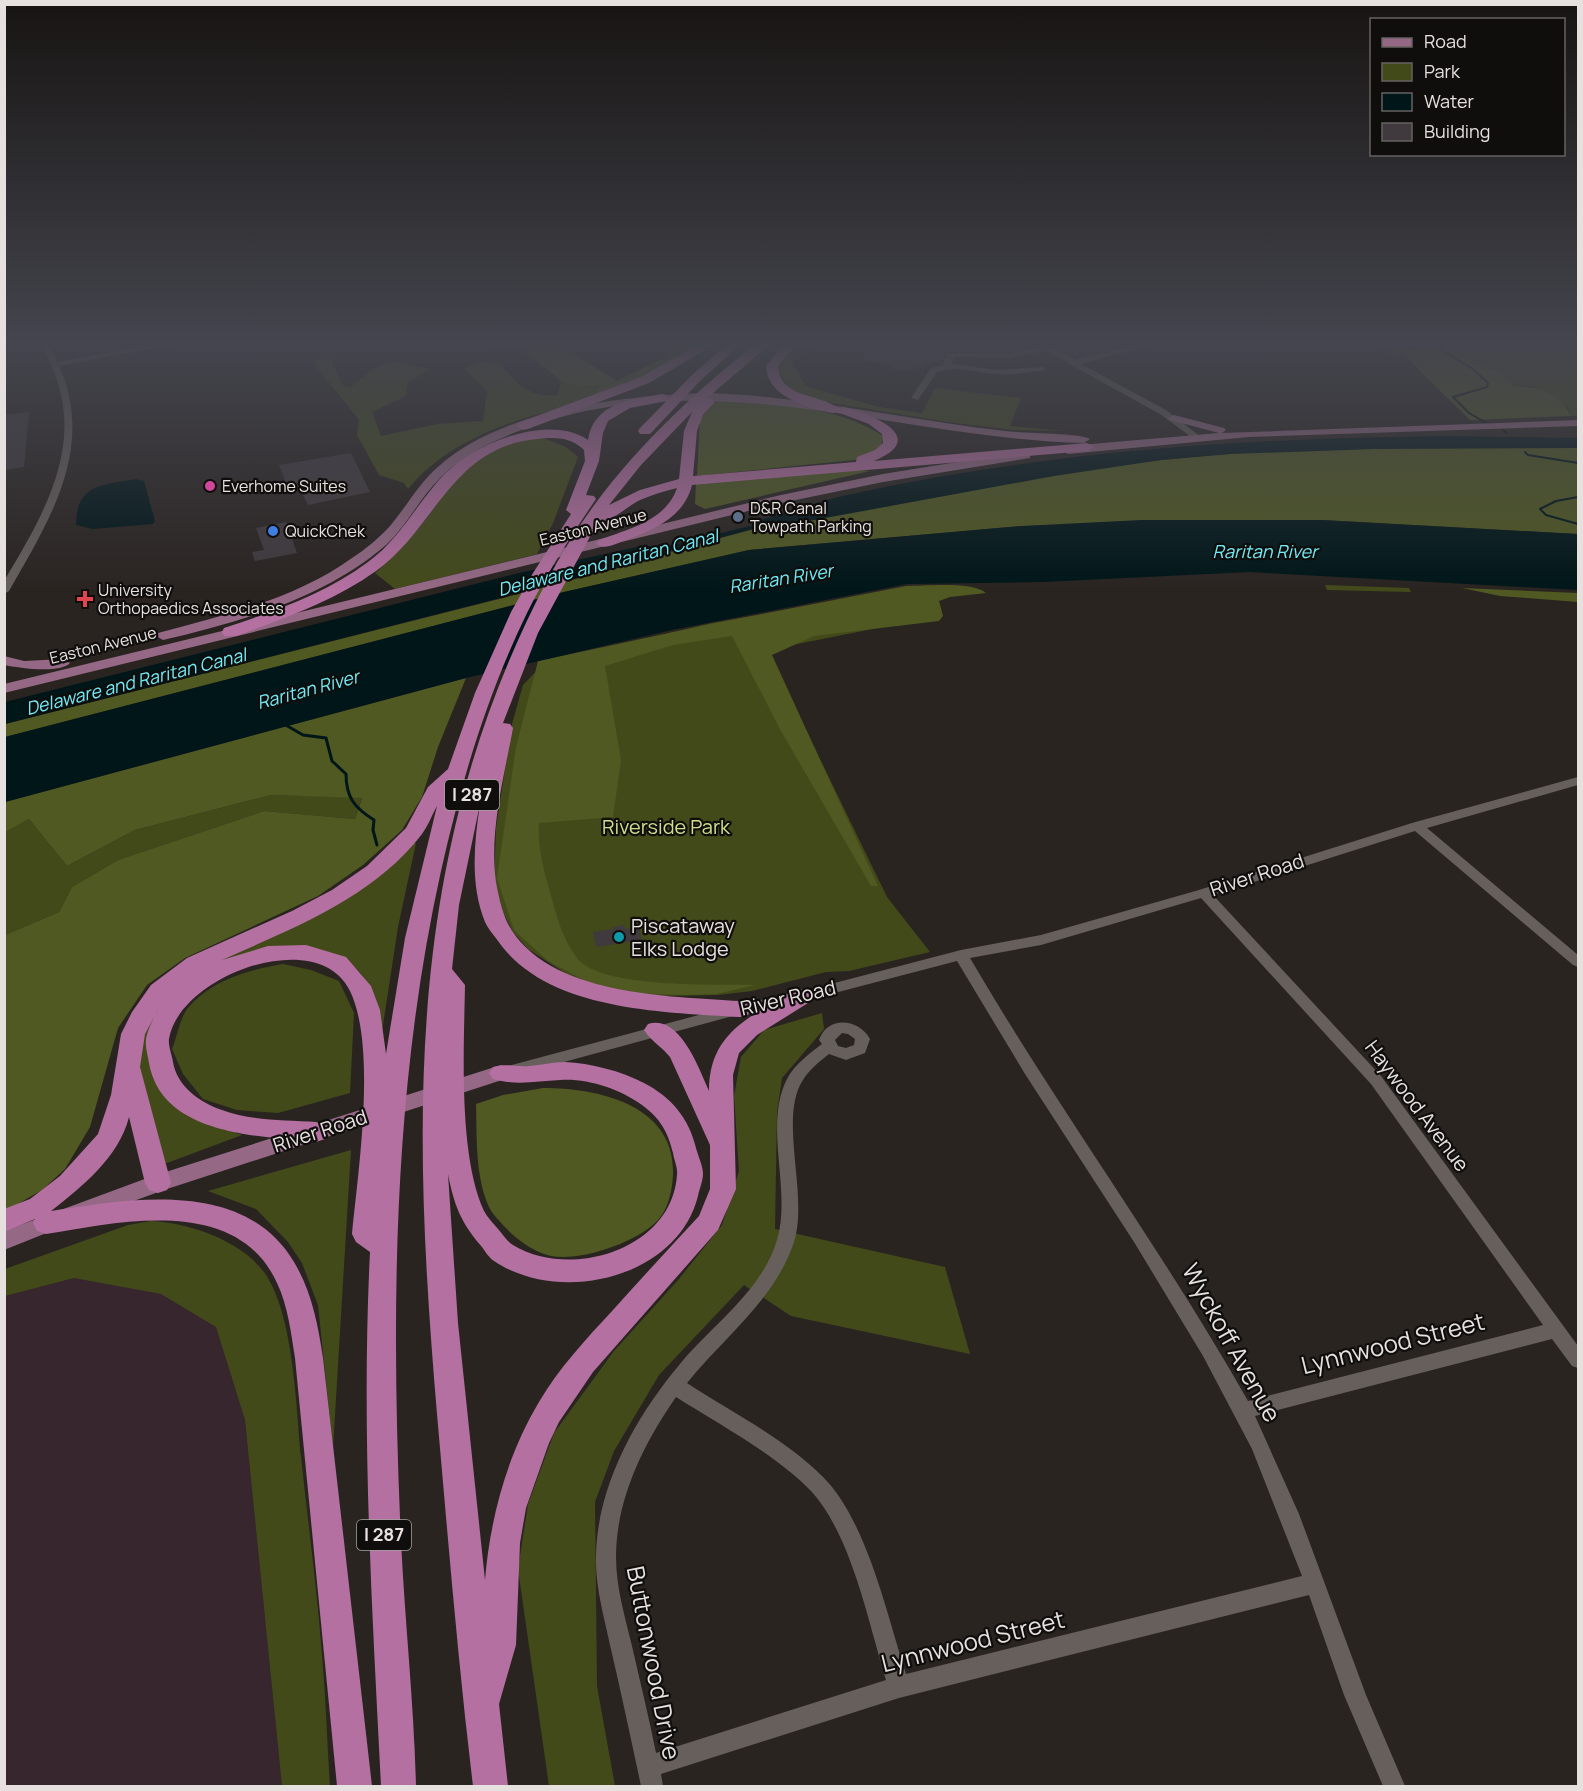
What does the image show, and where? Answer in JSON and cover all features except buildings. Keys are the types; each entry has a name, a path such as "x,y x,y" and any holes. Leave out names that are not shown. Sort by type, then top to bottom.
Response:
{"highway":[{"path":"523,426 529,424"},
{"path":"577,516 572,509 593,455 597,428 600,424"},
{"name":"I 287","path":"490,1786 441,1305 434,1116 441,972 453,882 464,826 494,699 522,608 577,516 649,424"},
{"name":"I 287","path":"399,1786 386,1582 381,1444 381,1246 396,1061 409,971 435,846 455,772 546,600 595,514 634,464 672,424"},
{"path":"604,543 661,518 680,501 686,488 693,424"},
{"path":"832,467 880,454 886,449 891,440 883,426 876,424"},
{"path":"230,632 297,608 341,587 376,563 397,546 445,483 463,466 490,449 522,436 548,434 580,440 591,449 593,455"},
{"path":"582,536 624,501 666,485 705,478 1087,447"},
{"path":"494,699 506,722 484,847 486,884 495,919 512,946 532,963 555,977 609,996 740,1009"},
{"path":"4,1221 39,1206 69,1183 96,1155 115,1125 129,1066 129,1047 140,1018 148,1004 170,981 210,955 321,906 367,876 402,845 414,831 435,791 455,772"},
{"path":"316,1132 221,1119 200,1111 174,1090 159,1060 159,1038 171,1010 193,986 207,976 236,962 286,952 309,954 330,960 348,970 359,984 365,996 373,1032 375,1056 372,1139 364,1234 381,1246"},
{"path":"441,972 454,985 453,1056 456,1136 462,1184 466,1202 484,1236 499,1251 518,1262 566,1274 607,1268 631,1258 665,1233 686,1201 691,1181 691,1163 686,1143 678,1127 652,1099 634,1088 591,1075 564,1071 491,1076"},
{"path":"482,1710 499,1645 504,1543 512,1508 535,1441 549,1412 603,1337 681,1256 709,1222 723,1189 721,1075 728,1051 749,1029 800,997"},
{"path":"656,1030 671,1041 680,1054 722,1144"},
{"path":"129,1066 158,1184"},
{"path":"46,1223 148,1208 206,1213 253,1235 273,1253 282,1265 296,1297 310,1378 354,1786"}],"main road":[{"name":"Easton Avenue","path":"4,678 263,608 307,592 347,570 395,530 427,484 450,462 481,442 532,424"},
{"name":"Easton Avenue","path":"914,424 990,435 1054,440 1560,424"},
{"path":"1194,424 1216,430 1257,429 1272,433"},
{"path":"927,470 979,449 980,445 977,440 939,428"},
{"name":"Easton Avenue","path":"4,689 780,499 927,470 1087,447 1197,437"},
{"path":"347,570 341,587 345,592 354,596 375,597"},
{"path":"4,660 24,665 63,663"},
{"name":"River Road","path":"4,1241 46,1223 158,1184 491,1076"}],"street":[{"path":"4,591 54,498 63,468 68,441 68,424"},
{"path":"1181,424 1197,437"},
{"name":"River Road","path":"491,1076 740,1009 800,997 961,956 1041,940 1204,893 1280,867 1417,826 1578,781"},
{"path":"1417,826 1578,962"},
{"name":"Haywood Avenue","path":"1204,893 1376,1080 1578,1360"},
{"name":"Wyckoff Avenue","path":"961,956 993,1013 1164,1275 1243,1411 1273,1476 1356,1696 1394,1786"},
{"name":"Buttonwood Drive","path":"650,1777 608,1590 606,1543 616,1493 637,1445 674,1385 755,1295 775,1266 785,1241 791,1215 788,1098 800,1071 829,1046"},
{"name":"Lynnwood Street","path":"1243,1411 1556,1330"},
{"path":"674,1385 790,1460 817,1484 836,1508 854,1544 899,1688"},
{"name":"Lynnwood Street","path":"650,1777 899,1688 1315,1583"}],"shaded area":[{"path":"74,1278 161,1294 216,1327 245,1420 282,1786 5,1786 5,1296"}],"green space":[{"path":"359,424 376,424 381,436 437,424 510,424 471,440 443,457 430,466 408,489 404,483 379,475 357,435"},
{"path":"700,424 858,424 883,436 881,447 863,459 697,476"},
{"path":"961,424 1011,424 1010,426 1064,431 1013,430"},
{"path":"538,436 566,447 578,457 553,523 537,554 395,589 375,573 419,527 447,486 458,475 479,459 502,446 526,437"},
{"path":"1578,448 1578,534 1322,520 1022,526 749,550 564,592 5,737 5,724 507,597 761,527 769,528 1014,482 1113,466 1207,455 1299,450"},
{"path":"847,469 870,471 705,509 695,504 696,483"},
{"path":"1325,585 1409,588 1411,592 1327,590"},
{"path":"906,586 960,586 979,589 986,593 950,597 939,601 943,616 939,621 814,636 772,655 878,886 871,886 781,731 732,636 673,645 605,666 621,760 613,817 539,823 539,842 544,871 562,930 577,958 590,968 609,975 661,983 755,985 717,994 632,993 589,983 548,961 514,930 497,878 516,747 538,661"},
{"name":"Riverside Park","path":"917,587 933,617 767,650 887,897 930,952 849,971 826,972 752,991 718,995 662,996 661,998 571,977 528,949 513,932 503,912 494,882 496,828 512,724 523,685 545,662 712,623"},
{"path":"1462,588 1578,593 1578,602 1500,596"},
{"path":"466,678 438,747 422,797 402,830 363,865 318,896 185,958 147,985 118,1028 90,1127 65,1169 42,1190 5,1209 5,935 59,912 72,887 118,860 264,811 355,819 362,798 271,795 135,830 67,866 29,819 5,832 5,802"},
{"path":"271,795 362,797 355,819 264,811 118,860 72,887 59,912 5,935 4,832 29,819 67,866 135,830"},
{"path":"416,843 398,927 381,1038 369,986 357,969 348,962 254,952 155,1025 195,1118 242,1135 165,1162 139,1069 141,1037 169,991"},
{"path":"283,964 311,970 339,981 354,1013 350,1093 278,1113 237,1110 203,1099 183,1074 172,1049 187,1009 207,991 231,978 257,969"},
{"path":"822,1013 824,1029 782,1078 777,1112 775,1229 945,1267 970,1354 791,1316 744,1285 659,1375 614,1451 595,1502 597,1686 615,1786 549,1786 518,1569 528,1504 554,1433 614,1351 679,1279 722,1225 739,1171 734,1096 741,1057 764,1030"},
{"path":"543,1088 565,1089 610,1097 630,1105 648,1117 662,1132 671,1151 673,1175 666,1208 654,1224 631,1239 601,1251 570,1257 556,1257 538,1252 527,1245 512,1234 494,1214 489,1207 481,1183 476,1104 503,1095"},
{"path":"351,1150 333,1448 318,1305 302,1263 288,1242 256,1209 208,1191"},
{"path":"151,1221 181,1225 213,1235 242,1251 264,1272 282,1311 292,1361 318,1606 330,1786 282,1786 245,1420 216,1327 161,1294 74,1278 5,1296 5,1269 128,1225"}],"water":[{"name":"Delaware and Raritan Canal","path":"1448,436 1578,438 1578,448 1375,449 1231,454 1161,460 1054,476 776,527 761,527 668,551 668,554 646,561 5,724 5,702 519,573 641,546 664,547 758,524 760,520 829,499 926,479 1075,457 1148,450 1297,440"},
{"path":"136,479 144,481 155,521 153,524 93,529 76,525 77,511 81,501 94,488"},
{"name":"Raritan River","path":"1141,520 1322,520 1578,534 1578,590 1249,572 1044,582 907,584 672,630 466,678 5,802 5,737 564,592 749,550 1022,526"}],"waterway":[{"path":"1503,430 1507,433"},
{"path":"1525,452 1528,455 1578,463"},
{"path":"1578,497 1556,501 1540,509 1546,515 1578,524"},
{"path":"284,724 303,735 326,738 332,761 346,774 346,782 353,802 374,820 373,830 377,845"}],"place":[{"name":"Everhome Suites","path":"210,486"},
{"name":"D&R Canal Towpath Parking","path":"738,517"},
{"name":"QuickChek","path":"273,531"},
{"name":"University Orthopaedics Associates","path":"85,599"},
{"name":"Piscataway Elks Lodge","path":"619,937"}]}
